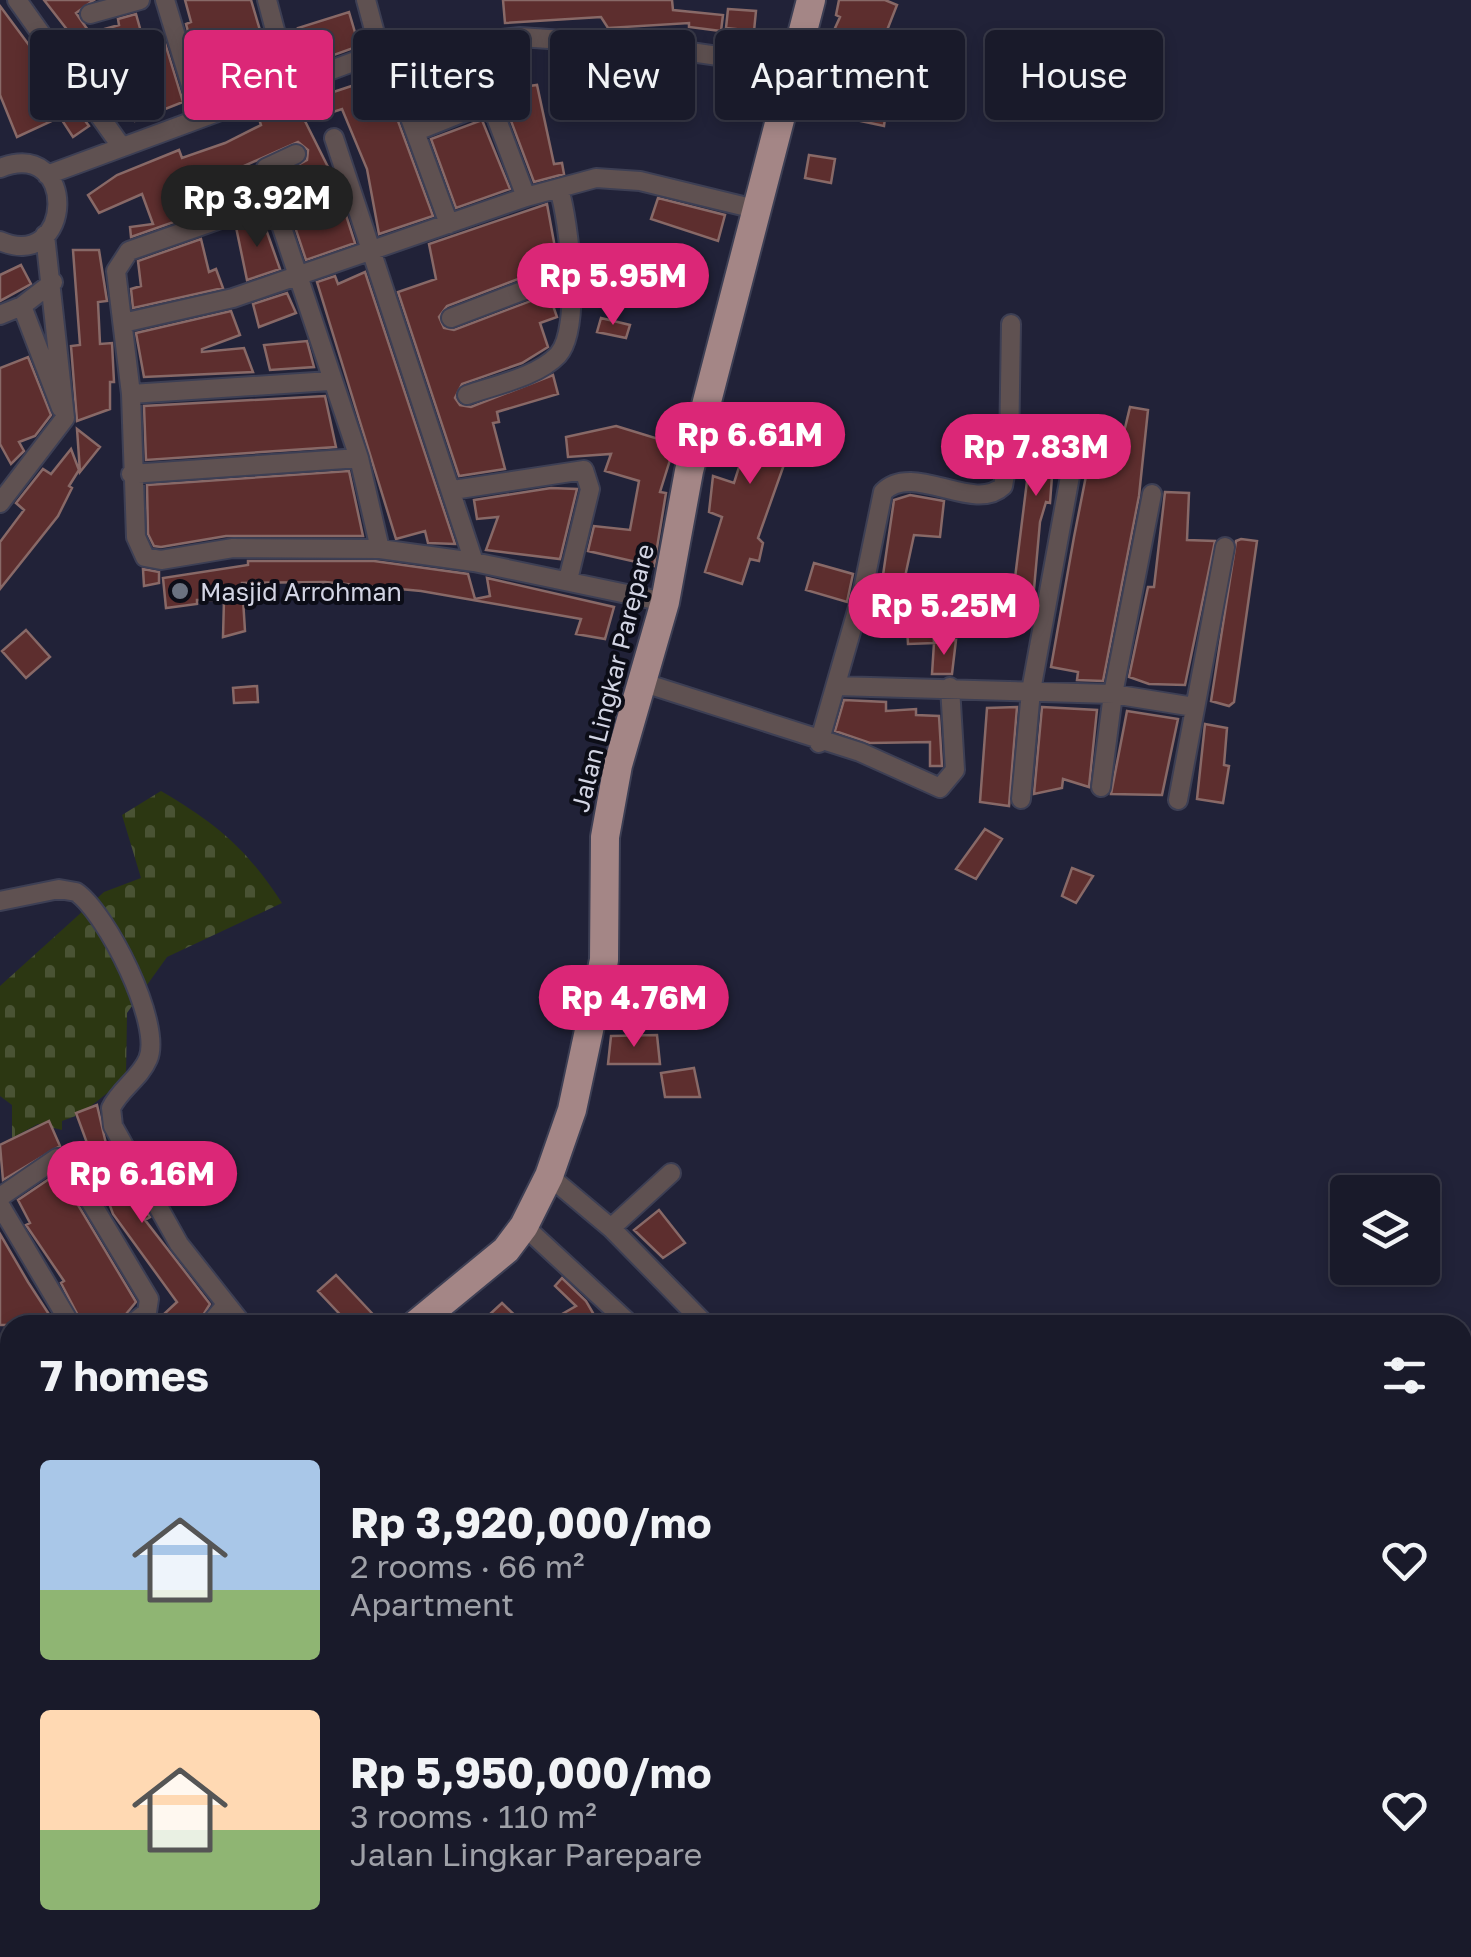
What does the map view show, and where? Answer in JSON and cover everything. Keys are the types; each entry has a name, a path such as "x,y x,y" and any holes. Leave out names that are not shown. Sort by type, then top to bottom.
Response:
{"highway":[{"name":"Jalan Lingkar Parepare","path":"804,30 812,0"},
{"name":"Jalan Lingkar Parepare","path":"428,1315 506,1250 524,1226 550,1176 572,1110 604,960 607,823 665,602 690,471 779,120"}],"street":[{"path":"17,0 122,146"},
{"path":"90,14 140,0"},
{"path":"165,0 184,62"},
{"path":"266,0 274,30"},
{"path":"366,0 374,30"},
{"path":"530,37 715,56"},
{"path":"417,131 477,107 487,108 496,117 526,197"},
{"path":"48,175 187,120"},
{"path":"412,120 450,224"},
{"path":"334,138 454,490 474,562"},
{"path":"296,154 264,170 295,276 359,458 380,548"},
{"path":"0,240 20,245 45,235 59,212 55,186 48,175 22,163 3,161"},
{"path":"123,323 233,298 526,197 596,178 640,181 755,209"},
{"path":"467,395 515,378 560,353 567,340 571,238 558,189"},
{"path":"272,201 129,251 116,270 131,394 131,474 140,552 149,559 233,548 380,548 474,562 665,602"},
{"path":"3,490 39,457 65,418 45,235"},
{"path":"451,318 569,273"},
{"path":"0,315 22,306 53,282"},
{"path":"22,306 65,418"},
{"path":"819,742 863,590 879,504 887,487 907,482 996,493 1003,486 1009,452 1011,324"},
{"path":"131,394 330,381"},
{"path":"1020,798 1031,691 1076,443"},
{"path":"131,474 359,458"},
{"path":"454,490 584,470 590,489 568,580"},
{"path":"1101,787 1114,694 1152,494"},
{"path":"1178,800 1225,548"},
{"path":"863,590 1000,588"},
{"path":"641,682 860,752 940,788 955,770 950,687"},
{"path":"836,686 1114,694 1194,707"},
{"path":"0,901 59,889 76,892 100,920 136,987 151,1033 147,1062 111,1108 113,1126 180,1244 234,1315"},
{"path":"0,1197 56,1158 66,1155 74,1159 89,1199 149,1299 143,1315"},
{"path":"611,1228 671,1172"},
{"path":"550,1176 611,1228 696,1315"},
{"path":"0,1206 66,1315"},
{"path":"524,1226 620,1315"},
{"path":"217,1315 225,1306"}],"green space":[{"path":"161,791 229,839 282,903 167,957 127,1013 126,1078 81,1114 62,1121 62,1130 38,1124 12,1138 12,1105 0,1096 0,986 104,892 141,878 122,815"}],"building":[{"path":"44,0 94,0 76,13 88,30 67,30"},
{"path":"185,0 251,0 260,30 188,30 186,24 191,22"},
{"path":"503,0 672,0 673,10 723,15 721,30 715,30 689,27 689,23 608,28 601,17 505,23"},
{"path":"839,0 885,0 897,5 887,30 834,30 840,17 836,15"},
{"path":"0,6 30,46 30,120 54,120 17,137 0,95"},
{"path":"728,9 756,11 754,30 726,28"},
{"path":"349,12 354,30 353,48 333,55 333,30 298,28"},
{"path":"136,14 140,30 101,30 119,25 118,19"},
{"path":"164,43 183,102 164,110"},
{"path":"537,85 554,164 562,163 564,174 534,182 511,120 530,120 530,86"},
{"path":"353,86 353,120 398,120 433,216 379,234 367,169 342,109 333,112 333,92"},
{"path":"62,120 85,120 89,126 73,137"},
{"path":"259,120 308,120 305,121 335,181 355,243 306,260 278,176 307,160 308,150 298,142 244,166 254,194 131,237 130,227 153,224 142,194 99,213 88,195 117,175 179,150 182,158 261,125"},
{"path":"482,120 510,189 456,208 431,139"},
{"path":"856,120 885,120 884,126"},
{"path":"809,155 835,159 831,183 805,178"},
{"path":"658,198 725,215 718,241 651,219"},
{"path":"547,204 558,264 447,306 439,317 444,328 454,330 549,294 557,317 540,323 548,347 522,363 462,384 455,398 460,405 471,407 553,375 558,394 497,412 499,422 493,423 505,469 459,476 398,292 436,279 429,244"},
{"path":"262,218 280,269 247,280 236,227"},
{"path":"201,239 209,272 216,269 223,288 133,308 131,289 141,286 138,261"},
{"path":"73,250 99,250 107,301 98,302 100,344 112,343 114,382 110,382 110,409 77,421 71,346 80,345"},
{"path":"21,265 31,284 0,301 0,275"},
{"path":"365,272 455,544 428,543 425,531 396,539 317,282 335,276 338,284"},
{"path":"287,293 296,313 259,327 253,304"},
{"path":"231,311 240,335 202,352 244,348 253,372 144,377 136,333"},
{"path":"601,318 630,325 626,338 597,332"},
{"path":"307,341 314,367 270,370 264,345"},
{"path":"28,357 51,415 35,436 19,442 24,451 11,464 0,444 0,368"},
{"path":"325,396 336,447 146,460 144,406"},
{"path":"1130,407 1148,410 1139,496 1103,681 1077,680 1078,672 1051,667 1074,537 1096,425 1124,432"},
{"path":"726,410 802,410 801,442 792,442 758,538 763,543 759,561 750,559 742,584 705,572 722,517 709,512 713,476 734,483 747,442 729,443"},
{"path":"616,426 675,444 660,492 666,493 654,566 588,551 594,526 630,530 639,481 605,471 611,454 568,457 566,437"},
{"path":"77,429 100,447 80,472"},
{"path":"1022,429 1067,432 1062,451 1054,450 1050,503 1046,502 1040,522 1034,589 1014,586 1031,449 1022,448"},
{"path":"71,449 79,470 58,516 0,589 0,542 24,510 16,503 43,469 51,474"},
{"path":"349,471 363,536 226,536 161,547 154,546 148,534 147,485"},
{"path":"551,488 577,489 560,559 486,550 498,517 477,519 474,500"},
{"path":"1165,492 1189,493 1187,540 1215,541 1185,685 1149,684 1129,677 1148,587 1154,587"},
{"path":"910,495 944,501 940,537 914,535 905,577 883,575 894,500"},
{"path":"1236,541 1257,541 1234,702 1229,706 1211,701"},
{"path":"248,561 374,561 468,574 475,599 490,596 487,578 614,607 605,639 576,634 581,619 421,591 325,582 242,583 245,631 223,637 224,600 197,600 197,604 166,608 163,578 248,565"},
{"path":"814,563 853,574 847,602 806,590"},
{"path":"143,569 159,572 159,583 144,586"},
{"path":"932,609 934,643 908,644 906,611"},
{"path":"26,630 50,657 26,678 2,651"},
{"path":"956,640 952,674 932,674 934,643"},
{"path":"257,686 258,702 234,703 233,688"},
{"path":"844,700 886,702 886,711 916,709 916,715 939,716 942,766 930,766 930,742 870,743 835,731"},
{"path":"1017,707 1009,806 980,802 987,708"},
{"path":"1042,707 1097,710 1089,787 1063,779 1062,788 1034,794"},
{"path":"1127,711 1178,719 1162,795 1111,794"},
{"path":"1205,724 1227,728 1224,765 1229,766 1223,803 1197,799"},
{"path":"985,829 1002,839 976,879 956,869"},
{"path":"1072,868 1093,876 1076,903 1062,896"},
{"path":"657,1035 660,1064 608,1064 611,1036"},
{"path":"694,1068 700,1097 665,1097 661,1073"},
{"path":"97,1105 107,1148 123,1170 135,1206 140,1203 150,1217 145,1220 210,1304 203,1315 164,1314 177,1302 113,1214 76,1113"},
{"path":"49,1121 60,1146 3,1180 0,1145"},
{"path":"65,1171 78,1205 136,1302 125,1315 78,1315 61,1283 64,1281 26,1225 30,1223 18,1200"},
{"path":"659,1210 685,1243 663,1258 634,1230"},
{"path":"0,1234 49,1315 0,1315"},
{"path":"336,1275 374,1315 341,1315 318,1291"},
{"path":"562,1278 586,1301 594,1315 560,1315 576,1306 555,1286"},
{"path":"502,1303 515,1315 489,1315"}],"place":[{"name":"Masjid Arrohman","path":"180,591"}]}
